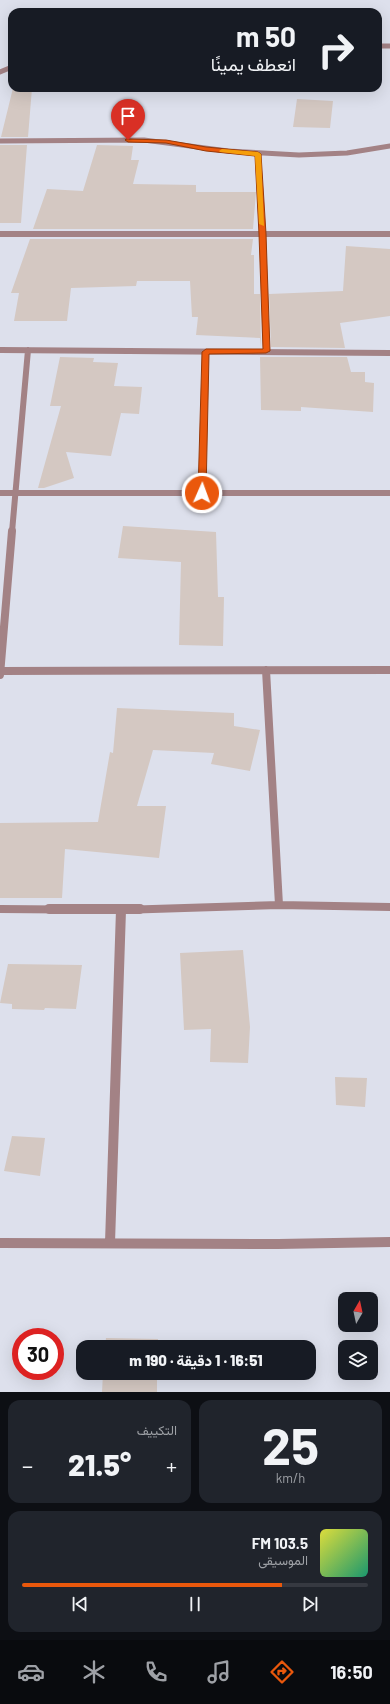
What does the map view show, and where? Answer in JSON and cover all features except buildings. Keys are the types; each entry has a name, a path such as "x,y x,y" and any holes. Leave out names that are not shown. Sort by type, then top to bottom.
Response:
{"street":[{"path":"0,141 166,141 206,149 258,154 333,154 372,150 390,146"},
{"path":"258,154 263,234 266,351"},
{"path":"0,234 390,234"},
{"path":"0,350 390,353"},
{"path":"28,350 0,672 390,670"},
{"path":"202,493 206,352"},
{"path":"0,492 390,493"},
{"path":"266,670 279,904"},
{"path":"0,909 121,910 279,904 390,907"},
{"path":"110,1243 121,910"},
{"path":"0,1243 278,1244 390,1242"}],"slow traffic":[{"path":"222,151 258,154 262,224"}],"route":[{"path":"128,140 166,141 206,149 258,154 263,234 266,351 206,352 202,493"}]}
